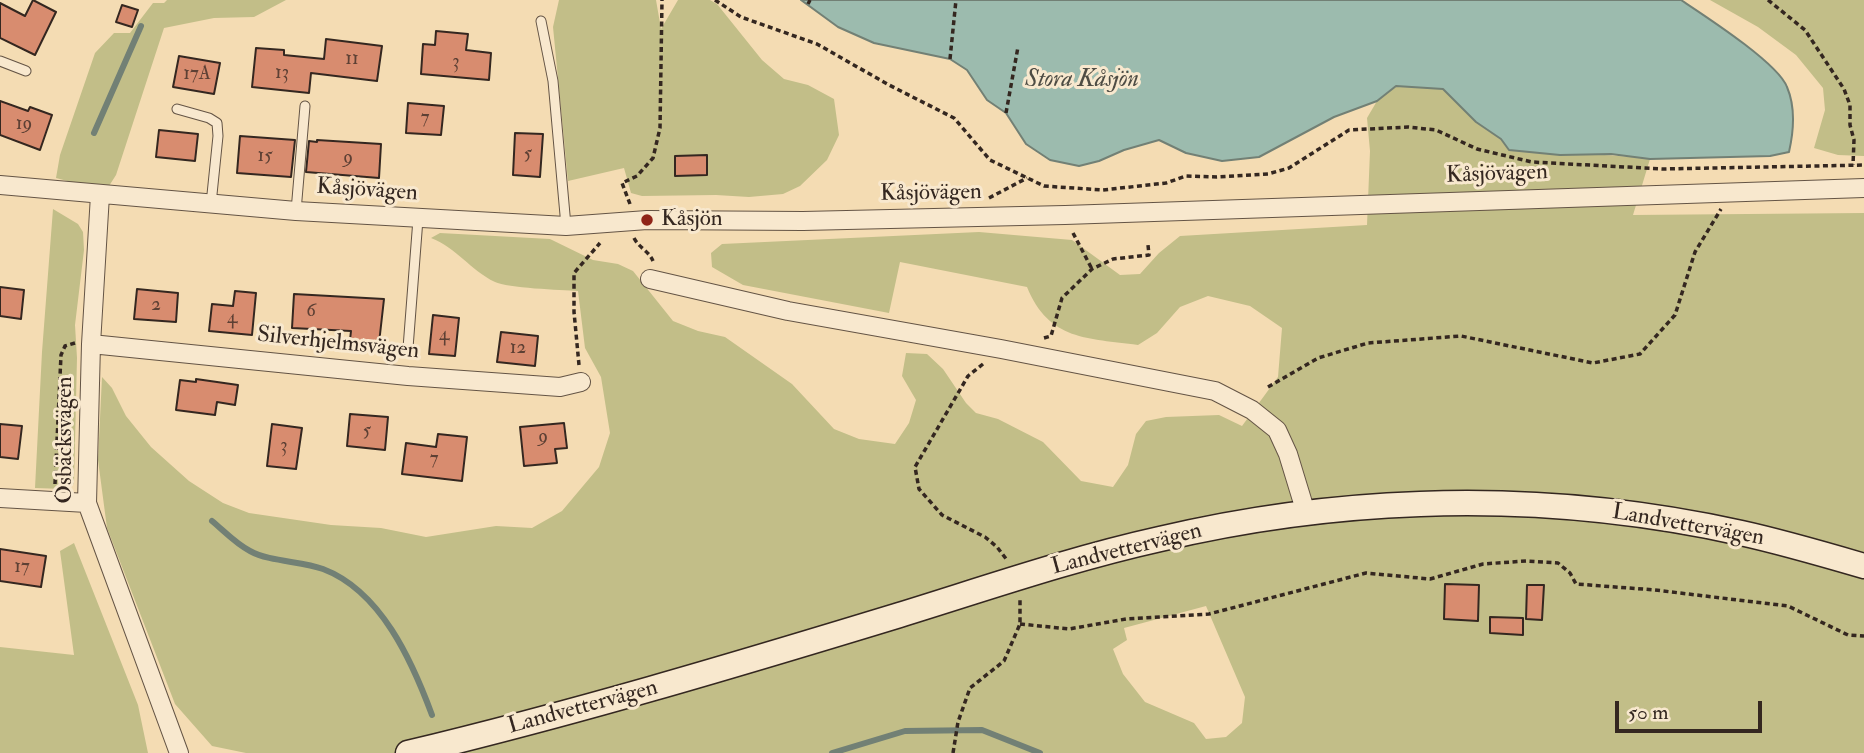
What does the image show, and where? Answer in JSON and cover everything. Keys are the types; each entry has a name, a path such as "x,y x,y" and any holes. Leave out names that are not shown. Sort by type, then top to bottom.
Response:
{"street":[{"name":"Kåsjövägen","path":"0,185 296,211 566,226 630,222 1065,215 1864,188"},
{"name":"Osbäcksvägen","path":"100,194 91,344 87,503 180,753"},
{"path":"650,279 788,311 1216,391 1252,410 1277,430 1288,454 1306,513"},
{"name":"Silverhjelmsvägen","path":"91,344 408,376 560,387 581,382"},
{"path":"0,498 87,503"},
{"name":"Landvettervägen","path":"408,753 676,682 1157,539 1306,513 1418,504 1478,503 1604,511 1655,517 1742,533 1864,566"}],"lane":[{"path":"541,21 553,81 566,226"},
{"path":"0,61 26,72"},
{"path":"296,211 304,106"},
{"path":"177,109 209,118 216,123 218,136 211,204"},
{"path":"408,348 418,219"}],"path":[{"path":"650,279 655,266 650,255 638,247 631,233 631,206 622,183 637,176 653,158 660,128 662,0"},
{"path":"715,0 741,17 817,44 888,85 954,118 990,160 1044,187 1103,190 1166,183 1186,176 1268,174 1289,168 1349,130 1408,127 1436,130 1477,149 1532,162 1663,169 1864,165"},
{"path":"950,59 956,0"},
{"path":"1768,0 1805,30 1844,89 1850,105 1850,125 1854,141 1853,165"},
{"path":"1006,113 1018,47"},
{"path":"971,217 991,196 1027,178"},
{"path":"1160,189 1166,183"},
{"path":"1268,387 1318,358 1368,343 1461,337 1593,363 1640,354 1675,315 1695,252 1732,193"},
{"path":"1065,215 1092,270"},
{"path":"581,382 574,312 574,273 603,241"},
{"path":"1037,340 1051,336 1062,298 1092,270 1113,259 1149,256 1148,245"},
{"path":"55,493 61,355 65,346 71,343 91,344"},
{"path":"1001,349 968,376 915,467 919,489 942,515 985,537 1007,560"},
{"path":"1020,624 1069,629 1126,619 1209,614 1366,573 1430,579 1483,564 1526,561 1558,564 1570,573 1576,584 1655,590 1787,606 1848,635 1864,636"},
{"path":"953,753 958,722 970,688 1004,661 1020,624 1020,600"}],"shaded area":[{"path":"167,0 286,0 254,17 214,18 164,28 116,175 109,186 75,183 56,178 60,155 95,53 114,33 130,33 153,3 164,3"},
{"path":"559,0 656,0 661,29 678,0 710,0 717,4 762,60 784,79 808,85 834,99 839,135 827,160 800,186 783,194 749,197 642,196 631,193 624,168 568,181 553,27"},
{"path":"1710,0 1864,0 1864,156 1838,155 1814,148 1825,110 1823,88 1796,55 1758,27"},
{"path":"1396,86 1443,89 1476,122 1501,139 1510,150 1650,159 1633,215 1864,213 1864,753 246,753 212,746 175,704 107,528 98,460 102,377 112,388 126,416 151,447 189,481 223,503 249,513 331,525 381,528 426,537 496,526 532,528 562,511 599,467 610,433 601,377 585,348 578,291 495,282 448,247 431,238 440,233 550,239 593,260 618,264 633,271 673,321 698,331 725,337 792,384 834,429 859,439 895,444 909,423 916,400 902,376 906,353 927,354 943,369 976,413 998,419 1043,442 1081,481 1113,487 1128,465 1136,434 1146,421 1166,417 1219,415 1242,426 1278,377 1282,328 1250,306 1208,296 1180,307 1157,333 1138,345 1103,341 1072,334 1059,327 1036,305 1027,287 900,262 889,313 743,285 712,267 711,253 722,244 979,232 1072,240 1120,275 1140,274 1159,253 1180,236 1367,225 1370,151 1367,118 1377,101","holes":["1206,606 1245,697 1242,723 1226,737 1206,739 1194,723 1145,702 1123,674 1113,649 1127,640 1124,628"]},
{"path":"53,209 78,224 83,232 84,250 75,325 77,358 74,484 63,489 35,488"},
{"path":"74,543 138,705 148,753 0,753 0,647 74,655 60,551"}],"water":[{"name":"Stora Kåsjön","path":"801,0 1681,0 1740,40 1781,77 1792,103 1792,136 1789,152 1770,156 1650,159 1611,154 1560,155 1509,150 1501,139 1476,122 1443,89 1396,86 1377,101 1334,117 1259,157 1222,161 1186,153 1159,140 1079,166 1050,160 1026,144 1006,113 987,100 967,70 950,59 874,43 838,27"}],"building":[{"path":"33,0 56,12 35,55 0,38 0,3 25,16"},
{"path":"122,5 138,10 132,27 116,22"},
{"path":"436,31 468,34 466,50 491,53 489,80 421,74 423,44 435,45"},
{"path":"326,39 382,46 377,81 311,73 309,93 252,87 256,48 284,50 284,55 324,59"},
{"path":"179,56 220,63 214,94 173,87"},
{"path":"0,101 28,111 30,107 52,115 40,150 0,135"},
{"path":"408,103 444,106 441,135 406,133"},
{"path":"159,130 198,134 195,161 156,157"},
{"path":"515,133 543,134 540,177 513,175"},
{"path":"240,136 295,140 291,177 237,173"},
{"path":"309,141 381,144 379,178 306,172"},
{"path":"707,155 707,175 675,176 675,156"},
{"path":"0,287 24,290 21,319 0,316"},
{"path":"137,289 178,293 176,322 134,319"},
{"path":"235,291 256,293 252,335 209,331 212,304 233,306"},
{"path":"294,294 384,299 378,352 349,349 351,331 292,328"},
{"path":"433,315 459,318 455,356 429,354"},
{"path":"501,332 538,336 535,366 497,362"},
{"path":"196,379 238,385 235,405 217,402 215,415 176,410 180,380 196,382"},
{"path":"350,414 388,417 385,450 347,446"},
{"path":"564,423 567,448 555,449 557,463 524,466 520,427"},
{"path":"0,424 22,426 18,459 0,457"},
{"path":"272,424 302,428 296,469 267,466"},
{"path":"438,434 467,437 462,481 402,474 406,443 436,447"},
{"path":"0,549 46,556 41,587 0,581"},
{"path":"1445,584 1479,585 1478,621 1444,619"},
{"path":"1527,585 1544,585 1542,620 1526,619"},
{"path":"1490,617 1523,618 1523,635 1490,633"}],"waterway":[{"path":"94,133 141,26"},
{"path":"212,521 235,541 258,555 323,569 344,579 362,594 392,630 415,672 432,715"},
{"path":"832,753 905,731 982,730 1040,753"}],"place":[{"name":"Kåsjön","path":"647,220"}]}
